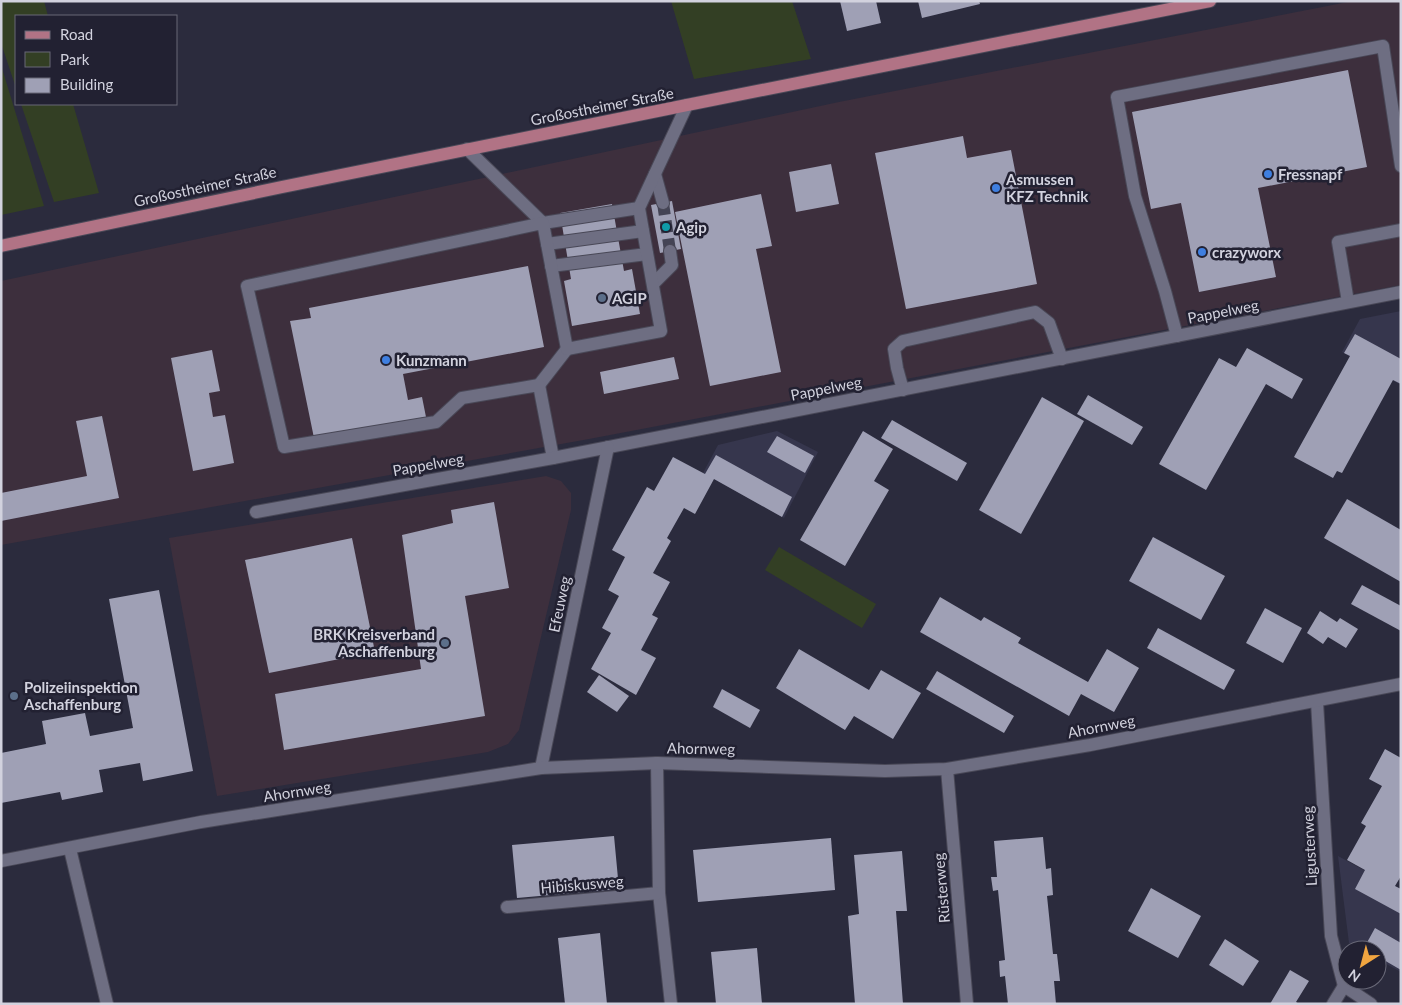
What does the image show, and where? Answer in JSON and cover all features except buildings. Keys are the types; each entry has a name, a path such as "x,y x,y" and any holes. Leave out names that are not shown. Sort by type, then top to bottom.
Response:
{"main road":[{"name":"Großostheimer Straße","path":"1,246 467,149 687,106 1015,38 1210,1"}],"street":[{"path":"1177,336 1135,196 1117,96 1383,46 1401,166"},
{"path":"639,208 543,223 247,286 284,447 436,422 462,398 539,385 567,349 661,331 639,208 687,106"},
{"path":"467,149 543,223 567,349"},
{"path":"655,174 662,203"},
{"path":"1348,302 1338,242 1401,230"},
{"path":"547,244 643,231"},
{"path":"653,284 672,265 670,251"},
{"path":"551,266 648,254"},
{"name":"Pappelweg","path":"256,512 553,458 1401,292"},
{"path":"903,390 894,350 903,341 1035,312 1049,323 1062,359"},
{"path":"539,385 553,458"},
{"name":"Efeuweg","path":"541,768 608,447"},
{"name":"Ahornweg","path":"1,861 201,822 541,768 657,763 885,771 947,769 1090,745 1401,684"},
{"name":"Ligusterweg","path":"1317,702 1331,936 1337,959"},
{"path":"657,763 659,893 671,1004"},
{"name":"Rüsterweg","path":"947,769 967,1004"},
{"path":"70,849 107,1004"},
{"name":"Hibiskusweg","path":"507,907 659,893"},
{"path":"1332,1004 1341,990"},
{"path":"1350,990 1370,1004"}],"shaded area":[{"path":"1353,1 1401,1 1401,285 589,439 1,545 1,281 839,102"},
{"path":"1401,311 1401,385 1342,352 1360,319"},
{"path":"777,431 818,452 784,518 703,473 718,445"},
{"path":"546,476 561,481 571,493 571,510 519,730 508,744 488,752 217,796 169,538"},
{"path":"1338,856 1401,890 1401,972 1387,964 1387,940 1349,940"}],"green space":[{"path":"1,1 44,1 48,15 15,15 15,85 1,43"},
{"path":"671,1 792,1 811,59 694,79"},
{"path":"1,65 44,206 1,215"},
{"path":"21,105 73,105 99,193 54,202"},
{"path":"779,547 876,604 862,628 765,570"}],"tunnel":[{"path":"663,203 670,251"}],"place":[{"name":"Fressnapf","path":"1268,174"},
{"name":"Asmussen KFZ Technik","path":"996,188"},
{"name":"Agip","path":"666,227"},
{"name":"crazyworx","path":"1202,252"},
{"name":"AGIP","path":"602,298"},
{"name":"Kunzmann","path":"386,360"},
{"name":"BRK Kreisverband Aschaffenburg","path":"445,643"},
{"name":"Polizeiinspektion Aschaffenburg","path":"14,696"}]}
